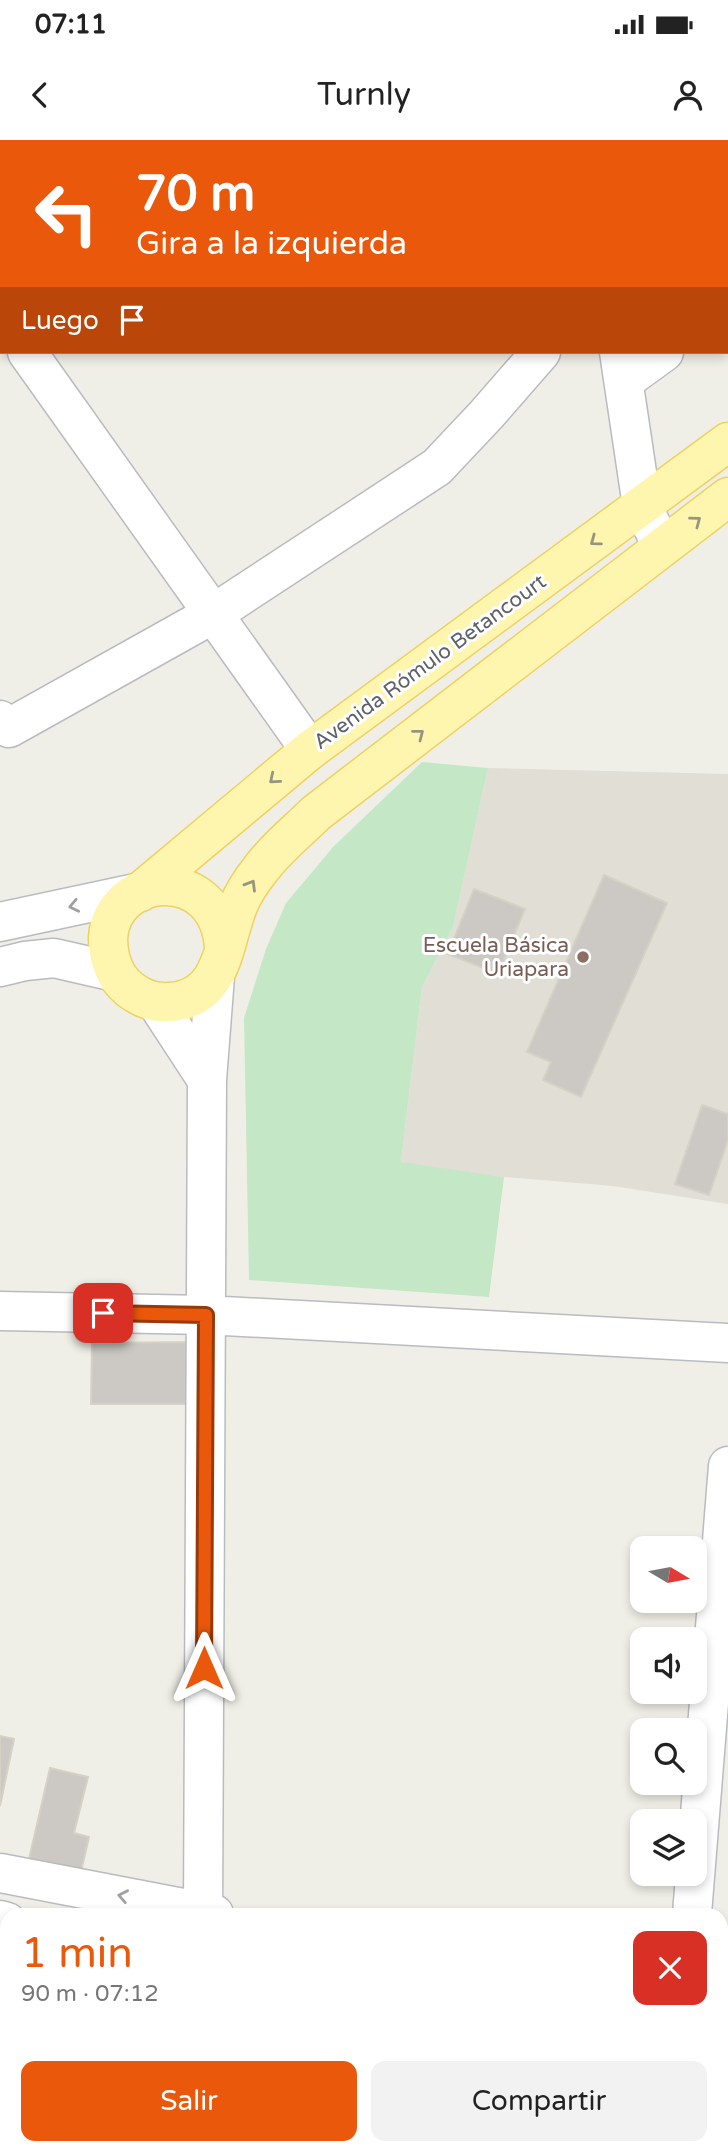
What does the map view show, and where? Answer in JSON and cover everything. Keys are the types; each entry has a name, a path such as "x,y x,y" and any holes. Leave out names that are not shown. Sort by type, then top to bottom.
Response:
{"main road":[{"name":"Avenida Rómulo Betancourt","path":"140,892 310,750 728,442"},
{"path":"220,962 223,932 218,918 198,895 184,889 155,887 140,892 120,909 109,933 110,959 115,972 132,992 156,1002 170,1002 195,995 206,987 220,962 239,904 260,869 316,813 728,497"}],"street":[{"path":"28,354 310,750"},
{"path":"0,720 9,728 213,614 436,467 539,354"},
{"path":"658,354 621,367 642,506 662,546"},
{"path":"0,922 140,892"},
{"path":"0,967 54,958 115,972"},
{"path":"206,1908 207,1080 220,962"},
{"path":"156,1002 207,1080"},
{"path":"0,1311 206,1315 728,1343"},
{"path":"692,1908 728,1466"},
{"path":"0,1872 177,1908"}],"shaded area":[{"name":"Escuela Básica Uriapara","path":"488,768 728,774 728,1204 613,1186 504,1177 401,1163 422,987 453,927"}],"green space":[{"path":"422,762 488,768 453,927 422,987 401,1162 504,1177 489,1297 249,1280 244,1018 266,949 286,903 334,846"}],"building":[{"path":"604,875 667,903 581,1097 543,1080 551,1062 527,1052"},
{"path":"474,889 525,909 498,974 448,954"},
{"path":"702,1105 728,1114 728,1140 709,1195 675,1184"},
{"path":"197,1342 197,1404 91,1404 92,1343"},
{"path":"0,1736 14,1739 0,1806"},
{"path":"50,1768 88,1777 74,1833 89,1837 81,1872 29,1859"}],"place":[{"name":"Escuela Básica Uriapara","path":"583,957"}],"route":[{"path":"103,1313 206,1315 204,1668"}]}
